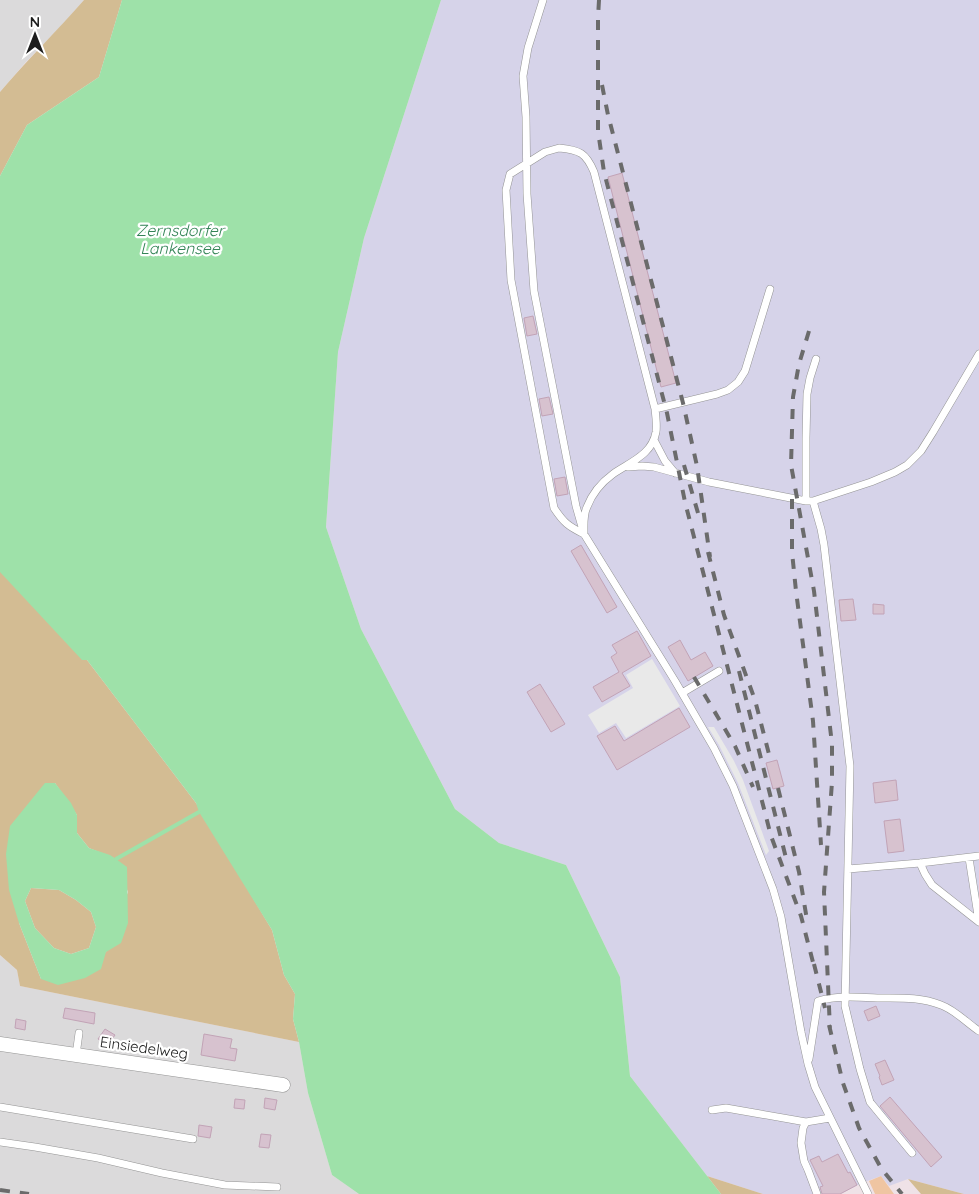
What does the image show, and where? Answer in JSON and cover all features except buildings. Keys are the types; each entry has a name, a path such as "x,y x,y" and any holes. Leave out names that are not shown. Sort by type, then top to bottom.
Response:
{"street":[{"name":"Einsiedelweg","path":"0,1044 283,1085"}],"lane":[{"path":"543,0 528,48 523,76 526,117 526,194 534,291 576,506 584,534 682,693 724,766 733,786 773,889 781,917 801,1032 815,1086 868,1194"},
{"path":"559,148 572,149 583,154 589,162 596,182 655,409 656,432 654,440 646,452 614,474 593,495 586,508 584,534 563,521 554,508 511,280 506,190 510,174 545,152 559,148"},
{"path":"655,409 716,394 738,382 745,371 770,289"},
{"path":"625,467 654,467 709,482 810,501 871,482 907,465 921,450 979,354"},
{"path":"816,360 807,394 806,438 810,501 821,529 824,545 850,766 845,1006 870,1102 912,1153"},
{"path":"654,440 665,461 676,473"},
{"path":"682,693 719,670"},
{"path":"848,870 979,856"},
{"path":"920,863 932,886 979,922 969,858"},
{"path":"808,1064 818,1001 844,997 917,998 947,1008 979,1031"},
{"path":"76,1055 79,1034"},
{"path":"0,1108 193,1139"},
{"path":"712,1110 726,1108 806,1122 830,1118"},
{"path":"806,1122 800,1142 804,1161 817,1194"},
{"path":"0,1142 104,1159 162,1173 225,1185 277,1187"}],"shaded area":[{"path":"0,0 84,0 0,92"},
{"path":"84,0 122,0 99,77 27,125 0,176 0,92"},
{"path":"441,0 979,0 979,1194 964,1194 908,1179 889,1186 881,1176 840,1194 763,1194 707,1176 630,1076 620,977 566,865 499,843 455,809 361,629 326,527 338,352 364,238"},
{"path":"0,571 87,660 196,803 272,930 284,975 295,994 293,1019 299,1042 20,986 17,970 0,955","holes":["55,783 77,815 77,833 89,848 116,859 128,892 106,952 41,979 19,923"]},
{"path":"652,659 680,706 626,738 616,723 599,733 588,715 633,688 626,675"},
{"path":"708,727 714,727 743,780 769,851 766,855 738,783"},
{"path":"31,888 59,890 91,912 96,927 89,948 71,954 54,948 35,928 25,901"},
{"path":"0,955 17,970 20,986 299,1042 308,1093 332,1175 359,1194 0,1194"},
{"path":"707,1176 763,1194 721,1194"},
{"path":"881,1176 894,1194 875,1194 869,1181"},
{"path":"908,1179 964,1194 921,1194"}],"water":[{"name":"Zernsdorfer Lankensee","path":"122,0 441,0 364,238 338,352 326,527 361,629 455,809 499,843 566,865 620,977 630,1076 721,1194 359,1194 332,1175 308,1093 293,1019 295,994 284,975 272,930 199,812 196,803 87,660 82,660 0,572 0,176 27,125 99,77"},
{"path":"45,783 55,783 71,803 77,815 77,833 89,848 110,855 127,867 128,923 121,943 106,952 101,969 85,978 58,985 41,979 19,923 9,890 6,854 10,826","holes":["31,888 59,890 91,912 96,927 89,948 71,954 54,948 35,928 25,901"]}],"waterway":[{"path":"116,859 199,812"}],"railway":[{"path":"599,0 598,131 604,172 667,413 685,502 771,836 801,916 815,970"},
{"path":"602,85 608,115 683,403 697,466 710,557"},
{"path":"809,331 799,364 793,397 791,465 814,591 832,744 832,782 824,892 830,1030"},
{"path":"684,465 698,513"},
{"path":"792,499 792,552 813,721 821,845"},
{"path":"708,552 724,615 755,700 771,762"},
{"path":"739,671 787,862"},
{"path":"694,677 735,746 753,787"},
{"path":"778,788 799,872 807,920"},
{"path":"814,964 825,1008"},
{"path":"829,1025 843,1083 859,1128 881,1168 902,1194"},
{"path":"0,1190 29,1194"}]}
